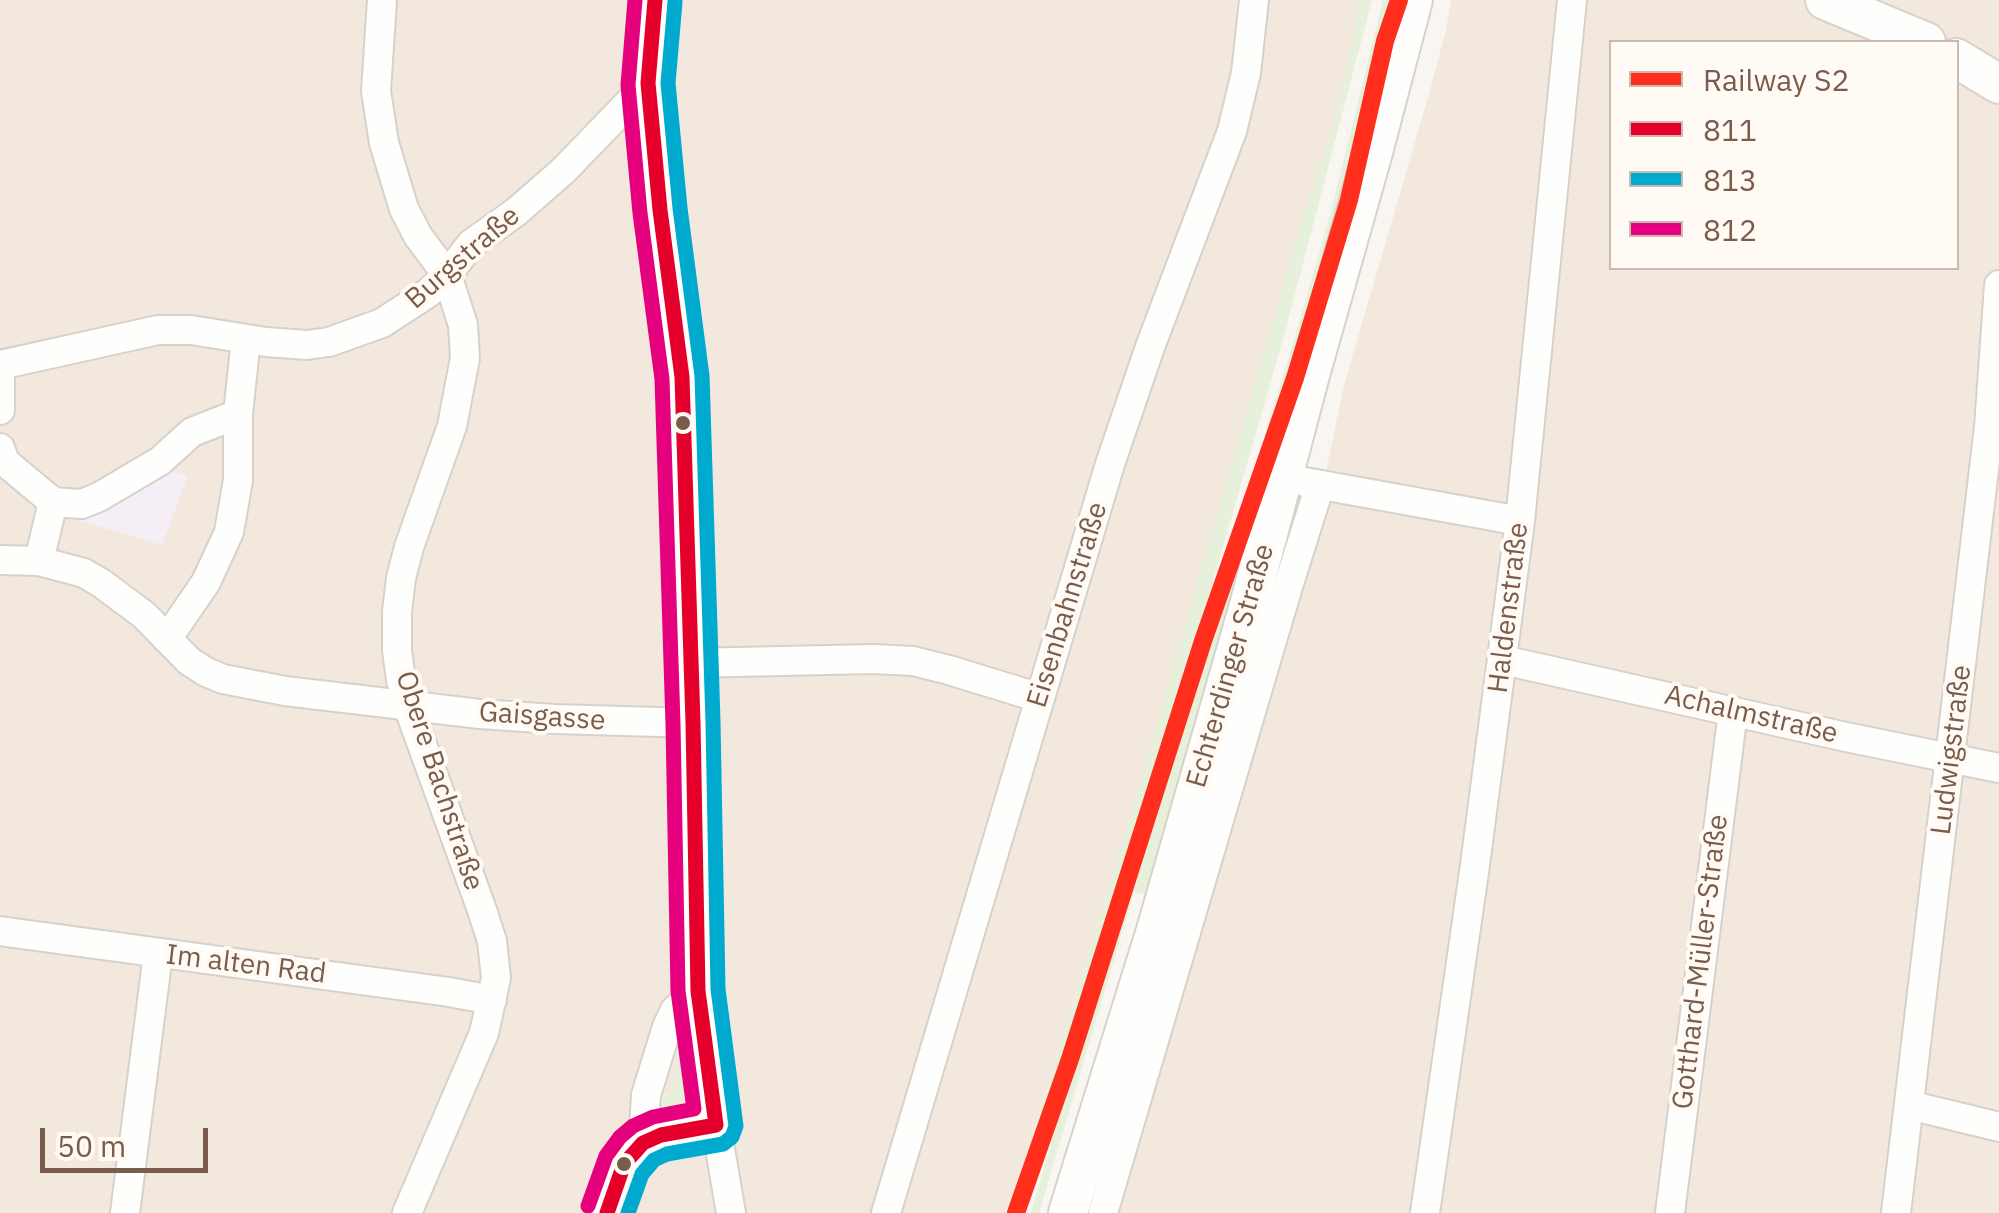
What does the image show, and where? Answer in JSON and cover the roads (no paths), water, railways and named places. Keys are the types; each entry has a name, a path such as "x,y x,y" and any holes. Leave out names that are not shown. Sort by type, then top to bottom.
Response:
{"main road":[{"name":"Echterdinger Straße","path":"1068,1213 1162,910 1250,602 1413,0"},
{"path":"1825,0 1921,40"},
{"path":"1959,60 1999,84"}],"street":[{"name":"Obere Bachstraße","path":"382,0 376,91 384,143 404,209 418,236 447,275 463,325 465,358 452,426 401,578 397,612 401,680 492,940 496,978 484,1032 407,1213"},
{"path":"656,0 648,82 682,376 698,991 731,1213"},
{"name":"Eisenbahnstraße","path":"886,1213 1132,398 1232,131 1246,73 1254,0"},
{"name":"Haldenstraße","path":"1426,1213 1520,521 1572,0"},
{"name":"Burgstraße","path":"0,368 158,330 191,330 307,346 382,323 447,275 470,244 516,212 563,171 648,82"},
{"name":"Ludwigstraße","path":"1896,1213 1990,427 1999,286"},
{"path":"167,639 206,582 229,532 238,480 238,414 246,339"},
{"path":"0,368 0,410"},
{"path":"0,448 5,462 53,502 82,504 160,461 192,432 238,414"},
{"path":"1283,478 1520,521"},
{"name":"Echterdinger Straße","path":"1103,1213 1320,485"},
{"path":"39,561 53,502"},
{"name":"Gaisgasse","path":"0,560 39,561 84,573 144,616 189,661 223,679 408,706 554,719 693,723"},
{"path":"691,662 896,660 928,664 1040,698"},
{"name":"Achalmstraße","path":"1503,660 1999,768"},
{"name":"Gotthard-Müller-Straße","path":"1670,1213 1733,711"},
{"name":"Im alten Rad","path":"0,931 492,1000"},
{"path":"125,1213 158,954"},
{"path":"643,1143 646,1095 667,1026 675,1010 698,991"},
{"path":"1909,1105 1999,1127"},
{"path":"607,1213 624,1164 643,1143 661,1135 716,1125"}],"rail line":[{"name":"S2","path":"1016,1213 1070,1059 1203,641 1295,378 1349,200 1385,41 1399,0"}]}
